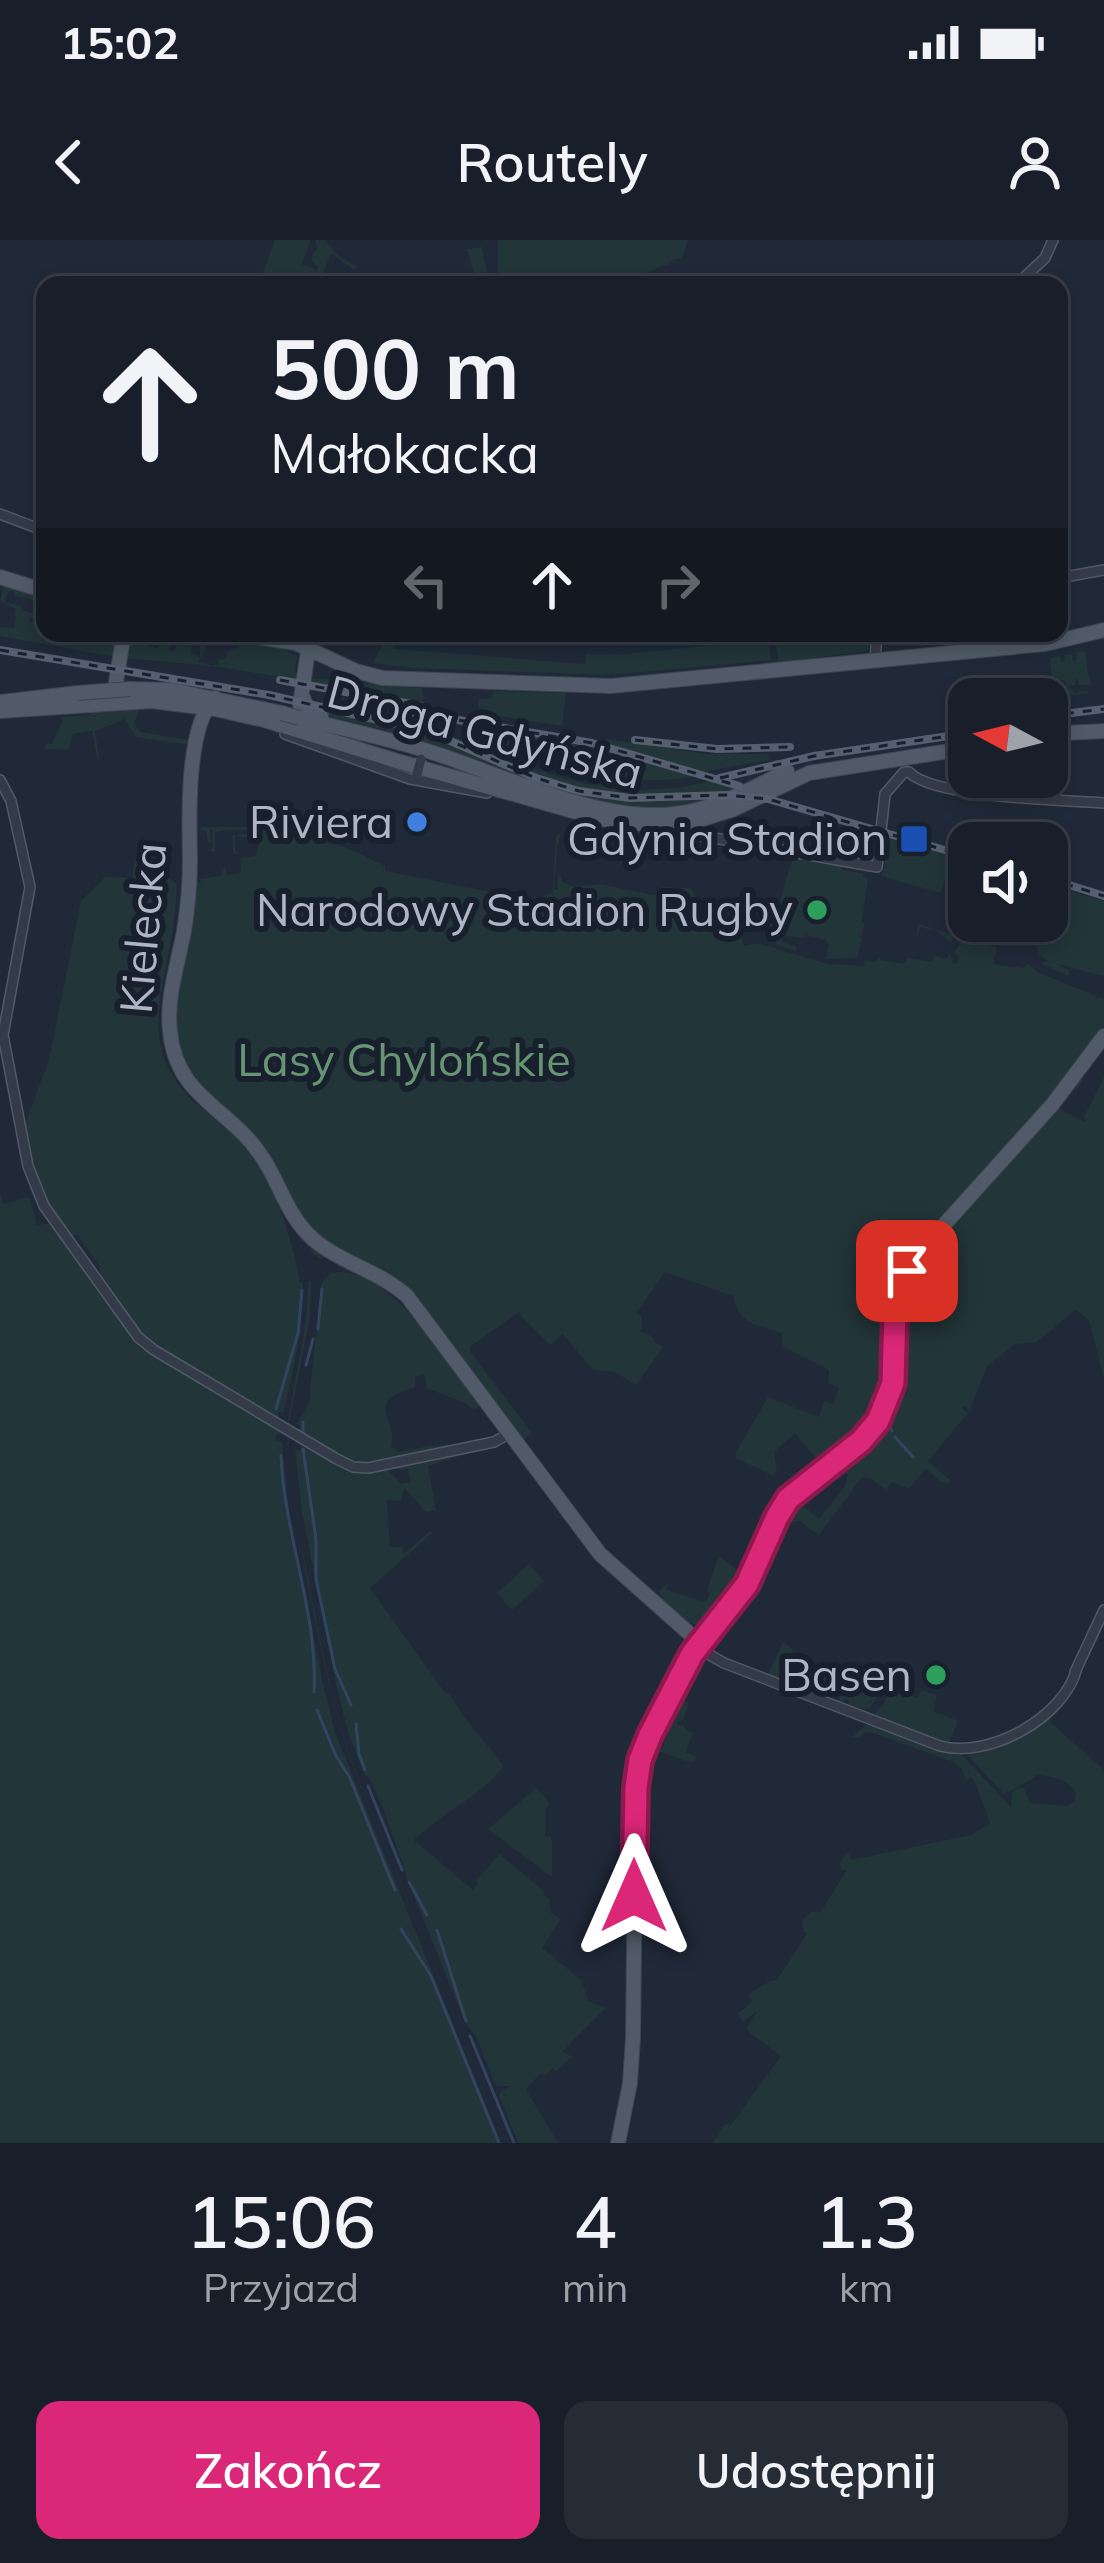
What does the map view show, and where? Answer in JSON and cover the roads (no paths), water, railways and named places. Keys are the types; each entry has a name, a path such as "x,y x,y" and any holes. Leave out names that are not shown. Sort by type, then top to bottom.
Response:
{"main road":[{"path":"0,573 36,580"},
{"path":"0,573 36,587"},
{"path":"1068,638 1104,626"},
{"path":"123,693 124,642"},
{"path":"292,642 383,672 624,680 1058,642"},
{"path":"304,642 356,671 391,679 611,686 878,658"},
{"path":"314,648 303,698 306,709 382,732 417,753"},
{"path":"0,706 156,688 205,704"},
{"path":"0,706 78,693 123,693 205,704"},
{"path":"0,706 96,700 123,693"},
{"path":"257,718 289,719 303,698"},
{"name":"Droga Gdyńska","path":"205,704 601,819 634,824 699,820 734,809 809,773 948,748"},
{"name":"Droga Gdyńska","path":"205,704 289,719 417,753 603,810 652,815 722,803 816,762 948,746"},
{"name":"Kielecka","path":"205,704 190,788 187,912 169,1010 172,1047 183,1074 201,1098 257,1149 287,1208 311,1238 389,1281 412,1301 600,1554 646,1601 700,1644"},
{"path":"1068,733 1104,730"},
{"path":"1068,742 1104,740"},
{"path":"884,760 906,782"},
{"path":"649,833 667,824"},
{"path":"618,2143 633,2038 636,1788 643,1752 682,1661 734,1603 788,1499 861,1441 878,1421 893,1383 897,1297 913,1260 1052,1105 1104,1036"}],"street":[{"path":"1026,276 1045,258 1053,240"},
{"path":"0,514 36,528"},
{"path":"1068,576 1104,570"},
{"path":"878,658 879,642"},
{"path":"289,719 413,777 604,825 878,867 885,794 906,782 1104,803"},
{"path":"413,777 417,753"},
{"path":"0,780 11,801 30,887 4,1038 28,1166 51,1216 145,1344 346,1465 376,1467 514,1439"},
{"path":"700,1644 733,1666 940,1746 964,1750 989,1745 1040,1719 1061,1700 1104,1610"}],"waterway":[{"path":"318,1329 322,1289"},
{"path":"276,1409 298,1333 302,1290"},
{"path":"306,1365 313,1339"},
{"path":"303,1422 303,1433"},
{"path":"888,1423 892,1431"},
{"path":"895,1437 913,1457"},
{"path":"303,1449 316,1539 316,1579 335,1669 351,1705"},
{"path":"281,1455 311,1632 314,1692"},
{"path":"317,1710 395,1890"},
{"path":"356,1724 365,1770"},
{"path":"368,1786 402,1870"},
{"path":"409,1882 427,1915"},
{"path":"401,1929 431,1976 499,2143"},
{"path":"437,1930 466,2021"},
{"path":"470,2036 514,2143"}],"railway":[{"path":"0,650 269,695 405,726 579,791 630,798 726,795 768,799 948,851"},
{"path":"280,680 422,706"},
{"path":"1068,713 1104,709"},
{"path":"406,711 592,743 739,786"},
{"path":"720,778 814,756 948,736"},
{"path":"635,740 717,749 790,747"},
{"path":"1068,885 1104,896"}],"place":[{"name":"Riviera","path":"417,822"},
{"name":"Gdynia Stadion","path":"914,839"},
{"name":"Narodowy Stadion Rugby","path":"817,910"},
{"name":"Basen","path":"936,1675"}],"park label":[{"name":"Lasy Chylońskie","path":"404,1060"}]}
